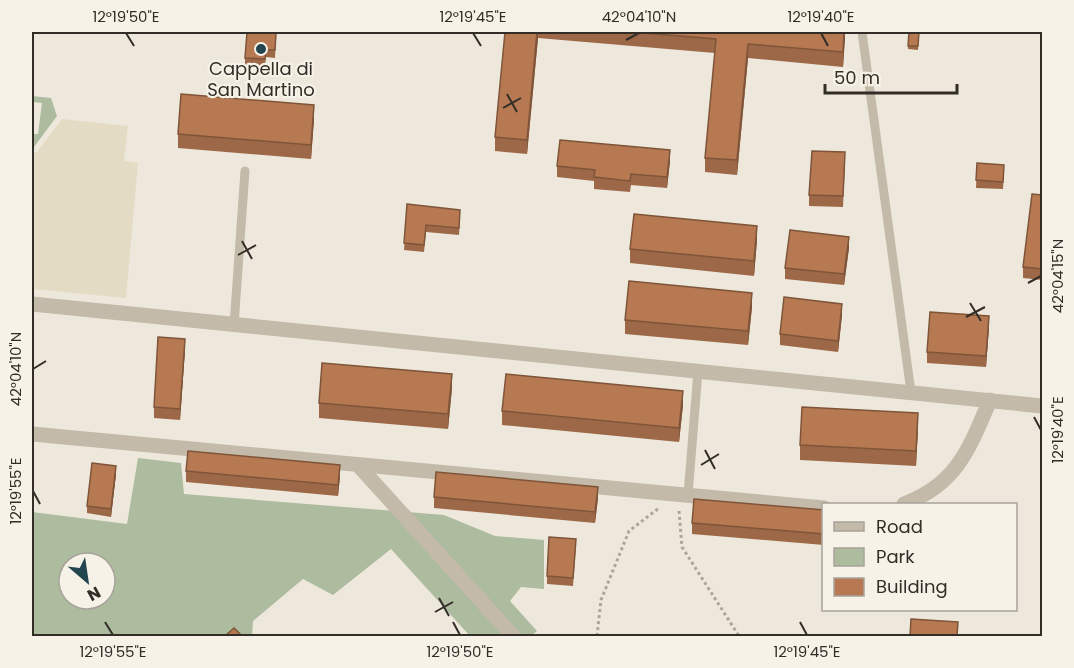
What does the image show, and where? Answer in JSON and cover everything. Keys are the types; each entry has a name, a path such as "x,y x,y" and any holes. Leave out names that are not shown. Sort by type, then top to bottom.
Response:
{"street":[{"path":"32,304 1042,406"},
{"path":"906,503 929,492 946,480 969,448 990,400"},
{"path":"32,434 822,508"},
{"path":"358,465 513,636"}],"lane":[{"path":"862,32 911,392"},
{"path":"234,325 245,171"},
{"path":"683,495 698,371"}],"path":[{"path":"597,636 601,600 629,531 683,495"},
{"path":"683,495 682,546 739,636"}],"green space":[{"path":"32,96 51,98 57,116 34,147 32,147 32,134 38,134 42,103 32,102"},
{"path":"138,458 181,463 184,494 444,515 495,536 544,540 544,589 521,587 510,601 537,631 531,636 470,636 391,549 333,595 303,579 253,621 252,636 32,636 32,512 127,524"}],"shaded area":[{"path":"62,119 128,126 124,161 138,163 126,298 32,289 32,152 37,152"}],"building":[{"name":"Cappella di San Martino","path":"247,32 276,33 275,50 266,50 265,59 245,58"},
{"path":"505,32 537,32 527,140 495,137"},
{"path":"631,32 844,32 843,52 748,44 737,160 705,158 716,39"},
{"path":"909,32 919,32 918,46 908,46"},
{"path":"181,94 314,105 311,145 178,134"},
{"path":"560,140 670,150 667,177 631,174 630,181 594,177 595,170 557,166"},
{"path":"812,151 845,152 843,196 809,195"},
{"path":"977,163 1004,165 1003,182 976,180"},
{"path":"1032,194 1042,195 1042,269 1023,267"},
{"path":"407,204 460,210 459,228 426,225 424,245 404,243"},
{"path":"634,214 757,226 754,261 630,249"},
{"path":"790,230 849,237 844,274 785,268"},
{"path":"629,281 752,293 748,331 625,320"},
{"path":"784,297 842,304 838,341 780,334"},
{"path":"930,312 989,316 986,356 927,352"},
{"path":"158,337 185,339 180,409 154,407"},
{"path":"322,363 452,374 448,414 319,403"},
{"path":"506,374 683,391 679,428 502,411"},
{"path":"802,407 918,413 916,451 800,445"},
{"path":"188,451 340,465 338,485 186,471"},
{"path":"92,463 116,466 111,509 87,506"},
{"path":"436,472 598,487 595,512 434,497"},
{"path":"694,499 822,510 822,534 692,523"},
{"path":"549,537 576,539 573,578 547,576"},
{"path":"911,619 958,622 957,636 910,636"},
{"path":"234,628 242,636 225,636"}],"place":[{"name":"Cappella di San Martino","path":"261,49"}]}
